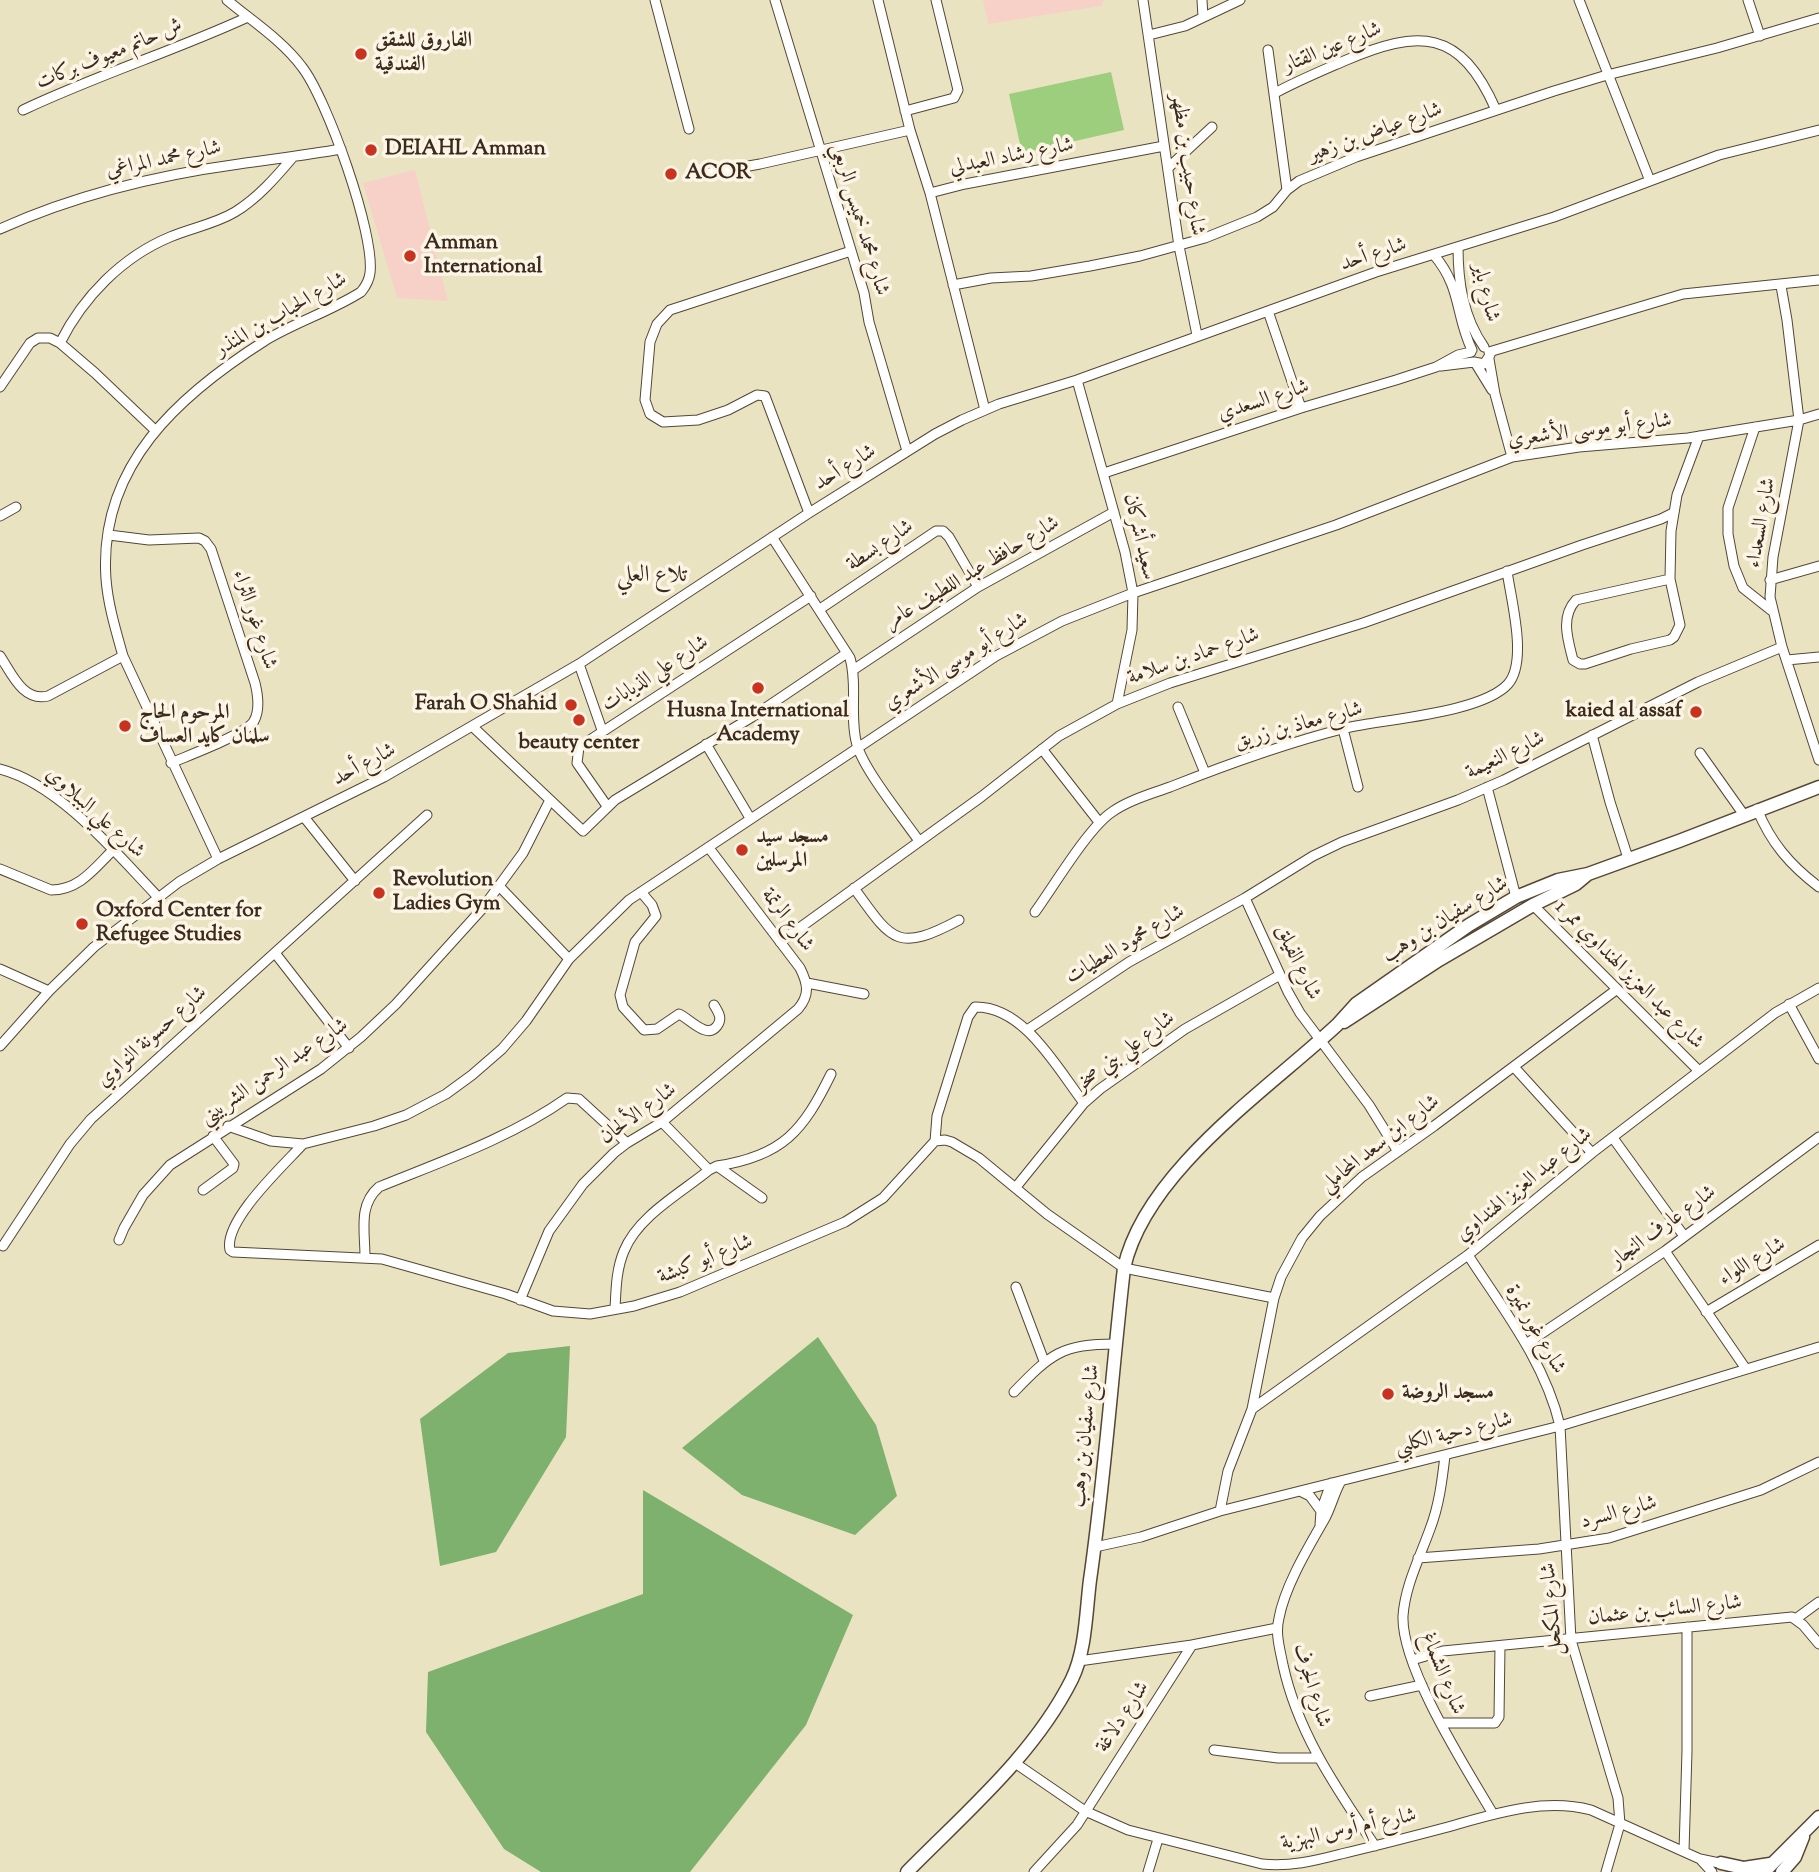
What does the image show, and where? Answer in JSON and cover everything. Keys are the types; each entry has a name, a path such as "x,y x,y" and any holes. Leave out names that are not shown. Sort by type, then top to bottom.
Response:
{"street":[{"name":"شارع الحباب بن المنذر","path":"218,859 123,656 107,593 106,575 113,509 125,474 139,452 156,430 199,389 235,362 297,323 349,300 367,285 370,273 366,237 341,149 327,112 305,70 295,57 227,0"},
{"path":"655,0 688,129"},
{"name":"شارع محمد خميس الربعي","path":"775,0 851,251 907,451"},
{"name":"شارع رشاد العبدلي","path":"878,0 910,130 930,193 1164,146"},
{"path":"905,111 954,99 957,95 936,0"},
{"name":"شارع حبيب بن مظهر","path":"1143,0 1179,246 1197,335"},
{"path":"1202,0 1203,17"},
{"path":"1149,35 1185,26 1240,0"},
{"path":"1579,0 1650,181"},
{"path":"1748,0 1760,36"},
{"name":"ش حاتم معيوف بركات","path":"23,110 81,83 178,49 248,17"},
{"name":"شارع عياض بن زهير","path":"953,285 1090,266 1179,246 1257,217 1273,207 1287,190 1305,178 1356,157 1607,75 1707,51 1819,18"},
{"name":"شارع عين القتار","path":"1275,93 1360,54 1401,41 1418,39 1443,45 1463,58 1487,89 1496,110"},
{"name":"شارع عين القتار","path":"1268,50 1287,190"},
{"path":"1168,168 1212,127"},
{"path":"709,173 910,130"},
{"name":"شارع أحد","path":"0,1046 50,991 103,939 158,897 218,859 384,777 579,664 934,434 985,410 1077,380 1376,272 1520,229 1728,152 1819,130"},
{"name":"شارع محمد المراغي","path":"0,229 47,208 94,194 224,166 341,149"},
{"path":"60,343 70,322 85,302 115,272 159,242 234,212 258,195 293,157"},
{"path":"930,193 985,410"},
{"name":"شارع باير","path":"1458,247 1458,274 1465,307 1474,331 1488,353 1495,394 1512,457"},
{"path":"809,513 765,396 757,395 728,410 698,420 663,422 650,414 645,400 650,342 657,324 670,310 851,251"},
{"name":"شارع باير","path":"1434,255 1451,277 1466,337 1495,394"},
{"path":"1488,353 1683,294 1819,280"},
{"name":"شارع السعداء","path":"1781,286 1798,420 1770,580 1772,611 1819,760"},
{"path":"1268,311 1301,408"},
{"path":"0,387 33,340 43,337 60,343 156,430"},
{"path":"1479,346 1488,353 1484,364 1474,357 1479,346"},
{"name":"شارع السعدي","path":"1104,473 1301,408 1474,357"},
{"name":"سعيد أشركان","path":"1077,380 1125,552 1133,593 1132,630 1117,704"},
{"name":"شارع أبو موسى الأشعري","path":"228,1126 271,1141 303,1144 406,1115 446,1094 502,1049 526,1021 569,960 613,914 641,892 1002,652 1062,621 1133,593 1336,525 1512,457 1579,447 1699,436 1798,420 1819,414"},
{"path":"1755,427 1728,508 1728,534 1734,566 1743,588 1772,611"},
{"path":"1670,579 1576,600 1566,616 1573,660 1585,664 1674,637 1680,625 1670,579 1673,513 1699,436"},
{"path":"0,516 16,507"},
{"name":"شارع حافظ عبد اللطيف عامر","path":"853,670 978,587 1114,512"},
{"name":"شارع حماد بن سلامة","path":"780,942 1067,731 1117,704 1170,683 1363,623 1507,571 1644,526 1673,513"},
{"name":"شارع بسطة","path":"820,609 936,531 943,531 950,537 978,587"},
{"name":"شارع غور الثراء","path":"109,535 149,540 194,538 205,541 211,549 255,683 258,694 256,713 249,727 172,763"},
{"path":"772,537 847,653 853,670 857,746 919,841"},
{"path":"1770,580 1819,566"},
{"name":"شارع معاذ بن زريق","path":"1035,912 1099,822 1121,807 1271,750 1343,729 1468,705 1497,692 1514,676 1518,655 1507,571"},
{"name":"شارع علي الذيابات","path":"607,806 577,763 579,747 811,596"},
{"name":"شارع النعيمة","path":"1245,898 1285,872 1342,842 1487,788 1698,682 1782,647"},
{"path":"472,726 579,830 586,830 607,806 752,717 847,653"},
{"path":"0,656 27,693 41,697 123,656"},
{"path":"1787,660 1819,657"},
{"path":"579,664 602,730"},
{"path":"1178,707 1205,773"},
{"path":"1343,729 1358,787"},
{"path":"1592,735 1629,858"},
{"path":"706,744 750,818"},
{"path":"1042,749 1099,822"},
{"path":"1700,753 1744,815"},
{"name":"شارع علي الببلاوي","path":"0,769 28,778 47,791 113,850 158,897"},
{"name":"شارع سفيان بن وهب","path":"907,1872 1014,1763 1041,1731 1079,1661 1095,1547 1124,1268 1128,1249 1144,1216 1180,1168 1321,1041 1356,1004 1461,930 1516,897 1558,880 1588,874 1679,841 1819,787"},
{"path":"1487,788 1516,897"},
{"name":"شارع عبد الرحمن الشربيني","path":"119,1240 138,1204 161,1173 228,1126 305,1079 349,1048 378,1023 482,909 523,853 550,800"},
{"path":"1758,809 1780,852 1819,887"},
{"name":"شارع حسونة النواوي","path":"3,1246 64,1154 91,1119 427,815"},
{"path":"304,817 355,881"},
{"name":"شارع الرتمة","path":"709,848 800,968 807,983"},
{"path":"0,869 51,890 67,889 87,876 113,850"},
{"name":"شارع سفيان بن وهب","path":"1337,1025 1360,1013 1416,974 1533,905 1576,884 1588,874"},
{"path":"499,886 569,960"},
{"path":"854,888 880,924 897,937 922,938 959,920"},
{"path":"641,892 652,905 656,916 633,948 621,990 623,1007 644,1030 657,1029 679,1014 709,1031 715,1029 720,1021 720,1015 714,1005"},
{"name":"شارع الفيلق","path":"1245,898 1300,1013 1369,1105 1397,1150"},
{"name":"شارع محمود العطيات","path":"1027,1030 1129,962 1245,898"},
{"name":"شارع عبد العزيز الهنداوي ممر 1","path":"1533,905 1699,1072"},
{"path":"275,953 349,1048"},
{"path":"0,969 50,991"},
{"name":"شارع علي بني صخر","path":"1016,1187 1084,1103 1100,1089 1185,1029 1280,975"},
{"path":"807,983 864,994"},
{"name":"شارع الألحان","path":"520,1300 550,1231 583,1184 626,1143 662,1122 798,1009 807,996 807,983"},
{"name":"شارع عبد العزيز الهنداوي","path":"1252,1409 1468,1255 1592,1153 1789,1004 1819,988"},
{"name":"شارع ابن سعد المحاملي","path":"1220,1511 1228,1471 1252,1409 1274,1298 1290,1257 1320,1216 1362,1177 1397,1150 1434,1126 1616,990"},
{"path":"1789,1004 1819,1059"},
{"path":"1084,1103 1019,1021 1003,1013 979,1007 972,1010 937,1116 935,1141 945,1140 965,1149 1048,1214 1124,1268 1274,1298"},
{"path":"1514,1067 1592,1153"},
{"path":"615,1309 619,1265 631,1237 656,1212 713,1168 766,1153 782,1143 816,1106 831,1074"},
{"path":"365,1257 365,1205 369,1195 379,1186 489,1141 556,1107 567,1098 579,1099 626,1143"},
{"path":"662,1122 713,1168 762,1198"},
{"path":"203,1190 234,1164 213,1136"},
{"path":"1613,1138 1684,1236"},
{"name":"شارع عارف النجار","path":"1526,1343 1665,1251 1819,1138"},
{"name":"شارع أبو كبشة","path":"303,1144 245,1211 231,1234 230,1250 257,1254 365,1257 409,1265 569,1314 590,1314 643,1304 680,1292 845,1222 883,1198 935,1141"},
{"name":"شارع اللواء","path":"1706,1312 1819,1245"},
{"name":"شارع اللواء","path":"1665,1251 1746,1369"},
{"name":"شارع غور نميرة","path":"1468,1255 1526,1343 1553,1399 1560,1426"},
{"path":"1016,1287 1044,1362"},
{"path":"1014,1392 1044,1362 1069,1348 1087,1344 1116,1344"},
{"name":"شارع دحية الكلبي","path":"1095,1547 1141,1537 1220,1511 1560,1426 1819,1347"},
{"name":"شارع المكحل","path":"1560,1426 1571,1640 1618,1798 1620,1824"},
{"name":"شارع الشماغ","path":"1445,1456 1436,1510 1418,1558 1403,1616 1405,1637 1422,1685 1493,1814"},
{"name":"شارع السرد","path":"1418,1558 1566,1545 1609,1538 1761,1490 1819,1462"},
{"name":"شارع الجرف","path":"1341,1480 1296,1572 1277,1628 1290,1692 1306,1735 1318,1759 1375,1846"},
{"path":"1320,1527 1321,1511 1331,1483"},
{"path":"1300,1491 1313,1498 1321,1511"},
{"path":"1819,1602 1797,1618 1819,1644"},
{"name":"شارع السائب بن عثمان","path":"1412,1660 1443,1651 1571,1640 1726,1622 1797,1618"},
{"name":"شارع دلاغة","path":"1079,1661 1192,1645 1277,1628"},
{"path":"1684,1851 1688,1751 1687,1628"},
{"name":"شارع دلاغة","path":"1034,1872 1077,1825 1192,1645"},
{"path":"1441,1723 1495,1723 1499,1717 1500,1646"},
{"path":"1370,1696 1422,1685"},
{"path":"1214,1750 1278,1758 1318,1759"},
{"name":"شارع أم أوس البهزية","path":"1014,1763 1085,1811 1128,1830 1261,1868 1301,1863 1528,1807 1575,1806 1591,1810 1716,1867 1736,1872"},
{"path":"1716,1867 1777,1870 1805,1831 1819,1817"},
{"path":"1605,1872 1620,1824"},
{"path":"1148,1872 1158,1839"}],"shaded area":[{"path":"983,0 1104,0 1101,6 988,24"},
{"name":"Amman International","path":"415,170 448,301 397,298 363,183"}],"green space":[{"path":"1111,72 1124,130 1022,153 1009,94"},
{"path":"818,1337 876,1425 897,1496 855,1535 742,1495 682,1448"},
{"path":"570,1346 566,1437 496,1552 440,1566 420,1419 508,1353"},
{"path":"643,1490 853,1615 806,1725 690,1872 541,1872 504,1849 426,1732 428,1672 643,1594"}],"place":[{"name":"الفاروق للشقق الفندقية","path":"361,54"},
{"name":"DEIAHL Amman","path":"371,150"},
{"name":"ACOR","path":"671,174"},
{"name":"Amman International","path":"410,256"},
{"name":"Husna International Academy","path":"758,688"},
{"name":"Farah O Shahid","path":"571,705"},
{"name":"kaied al assaf","path":"1696,712"},
{"name":"beauty center","path":"579,720"},
{"name":"المرحوم الحاج سلمان كايد العساف","path":"125,726"},
{"name":"مسجد سيد المرسلين","path":"742,850"},
{"name":"Revolution Ladies Gym","path":"379,893"},
{"name":"Oxford Center for Refugee Studies","path":"82,924"},
{"name":"مسجد الروضة","path":"1388,1394"}],"district":[{"name":"تلاع العلي","path":"652,577"}]}
